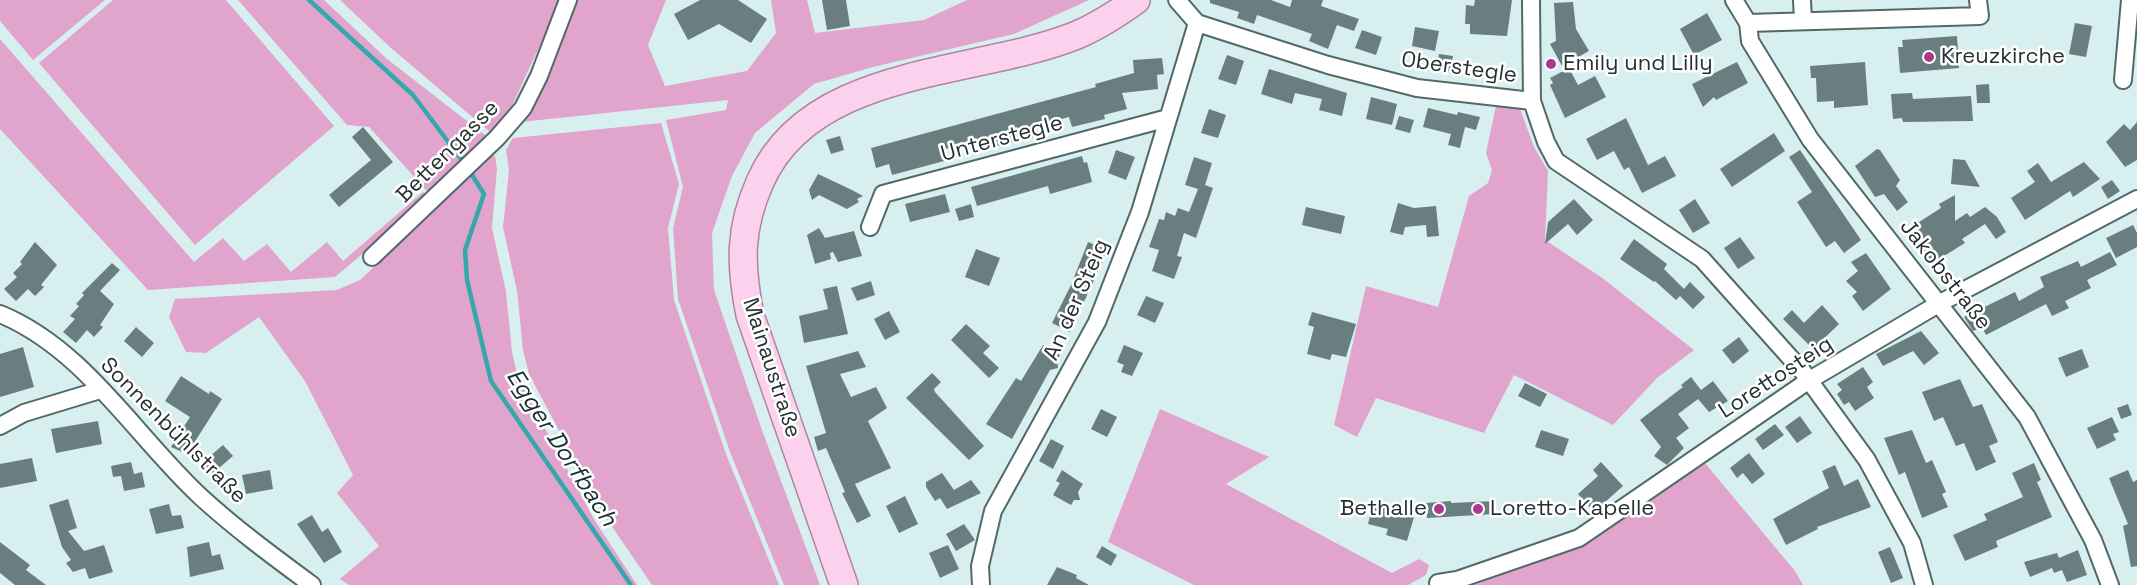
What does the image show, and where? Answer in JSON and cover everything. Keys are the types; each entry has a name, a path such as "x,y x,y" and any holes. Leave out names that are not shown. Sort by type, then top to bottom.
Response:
{"main road":[{"name":"Mainaustraße","path":"844,585 750,315 743,278 742,241 751,202 766,168 790,137 818,113 845,99 883,86 1002,58 1078,35 1136,0"}],"street":[{"name":"Bettengasse","path":"372,257 467,167 523,108 540,76 568,0"},
{"path":"1177,0 1197,23"},
{"path":"1531,0 1532,101"},
{"name":"Jakobstraße","path":"1734,0 1748,23 1750,41 1810,139 2027,417 2093,540 2110,585"},
{"path":"1802,0 1803,21"},
{"path":"1748,23 1980,16 1978,0"},
{"path":"2123,80 2130,0"},
{"name":"Oberstegle","path":"1197,23 1328,65 1417,88 1532,101 1546,142 1556,161 1702,259 1808,381 1867,460 1912,543 1924,585"},
{"name":"An der Steig","path":"981,585 980,566 993,511 1097,322 1140,212 1197,23"},
{"name":"Unterstegle","path":"870,227 883,194 1168,118"},
{"name":"Lorettosteig","path":"1438,583 1457,580 1579,538 1808,381 1940,303 2137,199"},
{"name":"Sonnenbühlstraße","path":"0,314 19,322 59,348 201,497 261,547 312,585"},
{"path":"0,426 24,413 100,390"}],"shaded area":[{"path":"0,0 105,0 33,60 0,21"},
{"path":"113,0 226,0 334,126 195,245 39,63"},
{"path":"238,0 324,0 387,59 489,138 428,192 369,127 347,125"},
{"path":"340,0 561,0 497,138 391,48"},
{"path":"575,0 666,0 648,45 665,86 747,71 776,33 771,0 807,0 815,33 924,20 967,0 1089,0 1014,34 873,67 814,84 755,133 732,176 712,233 714,290 762,430 820,585 784,585 730,452 678,299 673,228 683,187 666,120 726,110 728,100 521,122 539,95"},
{"path":"0,39 194,262 223,238 244,261 267,244 291,272 327,242 343,261 423,192 428,199 335,277 148,290 0,129"},
{"path":"1497,101 1519,106 1534,147 1548,171 1545,240 1601,277 1694,350 1657,378 1613,425 1514,375 1484,433 1376,398 1357,437 1334,425 1366,286 1438,307 1469,196 1488,183 1492,170 1486,153"},
{"path":"661,123 679,184 668,228 674,300 726,454 779,585 652,585 604,515 529,374 523,350 517,291 503,227 509,170 506,150 513,138"},
{"path":"488,153 495,156 497,169 492,228 506,292 512,352 518,378 595,521 637,585 349,585 340,579 379,546 337,493 353,475 305,381 259,317 206,353 186,352 169,317 175,299 337,290 360,280 453,193 459,180"},
{"path":"1160,409 1269,457 1226,484 1392,573 1419,559 1429,565 1426,575 1408,585 1194,585 1108,542"},
{"path":"1704,462 1795,571 1803,585 1474,585 1549,558"}],"building":[{"path":"700,0 738,0 767,19 751,43 719,24 688,40 674,14"},
{"path":"822,0 846,0 850,26 827,30"},
{"path":"1210,0 1271,0 1290,7 1292,0 1323,0 1321,6 1359,19 1354,31 1337,25 1328,49 1309,41 1312,34 1257,15 1254,24 1237,18 1239,12 1210,3"},
{"path":"1475,0 1512,0 1507,36 1470,34 1470,24 1465,24 1466,5 1474,6"},
{"path":"1573,2 1576,29 1589,51 1562,66 1550,44 1556,41 1554,3"},
{"path":"1707,13 1722,40 1694,55 1680,29"},
{"path":"2075,23 2092,26 2086,57 2069,54"},
{"path":"1415,27 1439,31 1435,51 1412,46"},
{"path":"1362,30 1382,37 1376,55 1355,48"},
{"name":"Kreuzkirche","path":"1957,36 1959,68 1900,73 1898,47 1903,47 1902,40"},
{"path":"1439,54 1453,56 1450,71 1436,69"},
{"path":"1227,55 1244,61 1236,85 1218,79"},
{"path":"1162,58 1164,74 1157,75 1158,89 1122,93 1127,109 1104,115 1105,119 1072,127 1069,117 1035,126 1038,136 981,150 979,141 945,149 948,160 892,175 889,164 876,168 871,148 1096,87 1095,84 1134,73 1133,60"},
{"path":"1737,62 1748,83 1716,100 1714,97 1703,107 1692,84"},
{"path":"1865,62 1868,105 1834,108 1834,101 1817,102 1816,78 1811,78 1810,66"},
{"path":"1569,68 1578,85 1595,76 1606,97 1565,118 1550,85 1553,83 1550,78"},
{"path":"1269,69 1347,93 1342,116 1319,110 1322,99 1295,93 1292,104 1261,94"},
{"path":"1989,84 1990,103 1977,103 1976,85"},
{"path":"1912,93 1913,99 1971,96 1973,121 1903,122 1902,118 1893,119 1891,94"},
{"path":"1371,97 1397,104 1392,125 1366,119"},
{"path":"1428,108 1457,115 1458,112 1480,117 1476,130 1465,127 1460,148 1448,145 1451,134 1423,127"},
{"path":"1209,109 1226,115 1218,138 1201,133"},
{"path":"1399,116 1414,120 1410,133 1395,129"},
{"path":"1626,118 1648,165 1665,156 1676,176 1642,193 1629,167 1624,170 1614,151 1597,160 1586,139"},
{"path":"2137,122 2137,160 2125,167 2106,142 2124,124 2130,130"},
{"path":"363,127 393,162 339,207 329,195 371,160 352,137"},
{"path":"1774,133 1785,151 1732,187 1720,169"},
{"path":"840,136 844,150 831,154 826,140"},
{"path":"1877,149 1880,150 1900,180 1896,186 1908,202 1897,211 1884,194 1875,197 1855,166"},
{"path":"1116,150 1135,157 1126,180 1108,173"},
{"path":"1800,150 1861,240 1844,253 1835,241 1826,247 1797,202 1812,192 1789,157"},
{"path":"1082,156 1084,163 1087,162 1092,182 1050,194 1048,186 977,206 971,187"},
{"path":"1194,157 1212,163 1205,185 1213,188 1196,238 1184,233 1177,256 1182,257 1174,279 1152,271 1159,250 1149,247 1159,219 1164,220 1166,212 1175,216 1178,208 1189,212 1198,189 1185,185"},
{"path":"1953,159 1965,160 1980,187 1951,184"},
{"path":"2084,162 2100,179 2073,197 2070,191 2025,220 2011,198 2035,182 2027,171 2038,163 2051,182"},
{"path":"818,174 863,196 857,199 859,202 847,209 819,195 812,200 809,190"},
{"path":"2112,180 2120,191 2108,199 2101,187"},
{"path":"945,194 950,212 910,222 905,204"},
{"path":"1955,195 1955,221 1967,213 1970,217 1985,207 1997,217 2006,232 1996,239 1985,224 1962,239 1965,243 1931,264 1908,229 1941,208 1939,204"},
{"path":"1574,199 1593,220 1577,235 1568,224 1545,244 1548,222"},
{"path":"1695,199 1710,223 1693,233 1679,210"},
{"path":"1398,203 1414,208 1436,206 1439,236 1427,237 1426,225 1405,227 1403,235 1390,232"},
{"path":"971,204 974,217 959,221 955,209"},
{"path":"1306,207 1345,216 1341,234 1302,225"},
{"path":"2133,225 2137,233 2137,247 2116,258 2106,238"},
{"path":"819,228 825,238 854,231 862,256 838,262 833,252 830,253 831,259 815,264 807,235"},
{"path":"1740,237 1755,258 1738,269 1724,248"},
{"path":"1634,239 1667,264 1664,269 1684,289 1690,282 1705,297 1693,309 1680,296 1676,300 1655,281 1620,259"},
{"path":"35,242 57,265 41,285 44,287 35,296 28,289 16,301 4,289 17,277 13,273 22,264 20,262"},
{"path":"1088,242 1108,250 1070,332 1052,323 1071,285"},
{"path":"976,249 1000,258 989,286 965,277"},
{"path":"2110,252 2117,265 2087,280 2091,288 2065,301 2069,308 2052,316 2046,304 1986,335 1982,327 1973,331 1964,317 2015,292 2019,301 2044,287 2040,277 2078,261 2081,267"},
{"path":"1866,253 1891,289 1863,311 1852,296 1857,292 1846,281 1858,271 1851,262"},
{"path":"112,263 120,270 100,291 114,304 100,325 103,327 94,337 87,330 76,343 63,332 75,319 70,316 79,306 76,304 84,295 82,293"},
{"path":"871,281 875,295 857,301 851,288"},
{"path":"837,286 848,334 804,343 799,316 828,309 823,289"},
{"path":"1146,296 1164,303 1155,323 1137,315"},
{"path":"1822,305 1839,324 1813,349 1783,319 1792,310 1804,323"},
{"path":"889,311 900,332 885,340 874,319"},
{"path":"1312,312 1356,324 1346,357 1332,354 1330,360 1307,354 1314,327 1308,325"},
{"path":"966,324 990,346 983,353 999,368 989,378 951,340"},
{"path":"136,327 154,343 142,357 124,341"},
{"path":"1921,331 1939,353 1924,365 1913,351 1883,366 1876,354"},
{"path":"1739,337 1749,351 1733,364 1722,350"},
{"path":"1043,345 1060,355 1057,360 1058,368 1050,370 1012,439 986,424 1016,378 1021,381"},
{"path":"1124,345 1143,353 1132,376 1121,372 1124,365 1117,362"},
{"path":"23,347 34,387 0,397 0,354"},
{"path":"2082,349 2089,367 2066,377 2058,358"},
{"path":"858,351 866,367 840,374 851,397 876,387 887,408 868,421 891,468 855,484 871,516 857,523 842,493 845,492 826,448 818,451 814,437 826,433 806,366"},
{"path":"1863,367 1873,382 1867,387 1874,398 1855,411 1849,402 1844,405 1837,394 1842,390 1837,384"},
{"path":"932,373 941,382 934,389 935,392 984,446 969,460 906,398"},
{"path":"181,376 209,394 210,391 222,399 187,454 171,447 190,417 165,401"},
{"path":"1691,377 1701,390 1713,381 1728,401 1709,412 1698,399 1678,414 1689,428 1676,438 1684,448 1667,465 1654,456 1661,447 1640,420 1683,387 1681,385"},
{"path":"1960,379 1973,407 1982,404 1998,442 1989,446 1996,462 1976,471 1964,443 1956,446 1943,417 1934,421 1922,392"},
{"path":"1525,383 1547,394 1540,407 1518,396"},
{"path":"2128,404 2132,415 2121,419 2117,408"},
{"path":"1101,409 1117,417 1107,437 1091,429"},
{"path":"1800,416 1812,433 1797,443 1785,427"},
{"path":"2112,417 2119,432 2113,434 2116,440 2097,449 2087,428"},
{"path":"98,421 102,444 56,453 51,429"},
{"path":"1775,424 1784,435 1763,450 1755,439"},
{"path":"1541,430 1569,439 1563,456 1535,447"},
{"path":"1912,430 1926,463 1932,460 1946,492 1942,494 1948,507 1922,518 1905,472 1899,475 1884,438"},
{"path":"1051,439 1064,446 1053,469 1039,461"},
{"path":"223,445 233,456 212,474 202,463"},
{"path":"1749,453 1765,474 1752,484 1743,473 1737,478 1730,468"},
{"path":"32,458 37,481 0,488 0,464"},
{"path":"131,462 134,474 142,472 145,487 124,491 121,476 113,477 111,466"},
{"path":"1601,462 1623,486 1594,512 1578,494 1598,476 1593,470"},
{"path":"2034,463 2041,480 2037,482 2052,517 1996,541 1998,547 1965,561 1953,535 1987,520 1984,514 2023,497 2012,473"},
{"path":"1835,465 1844,486 1858,479 1871,507 1817,527 1818,529 1786,545 1773,519 1829,488 1822,471"},
{"path":"270,470 273,489 246,494 242,475"},
{"path":"1062,470 1083,484 1078,492 1080,500 1074,500 1071,505 1053,495 1060,483 1056,481"},
{"path":"2128,470 2133,482 2137,480 2137,566 2131,567 2123,526 2128,524 2109,478"},
{"path":"942,473 954,490 971,480 981,493 947,509 940,498 935,501 926,487 926,482"},
{"path":"905,496 918,524 899,533 886,506"},
{"path":"68,499 77,528 68,531 84,551 104,545 113,572 89,579 85,568 73,572 66,563 71,560 62,547 49,505"},
{"path":"1451,501 1451,503 1495,501 1495,514 1427,518 1426,503"},
{"path":"169,504 172,516 181,515 184,528 156,534 149,509"},
{"path":"1373,504 1414,517 1407,541 1386,535 1388,529 1368,524"},
{"path":"312,515 322,532 328,528 342,552 324,563 297,524"},
{"path":"964,524 975,540 956,551 946,534"},
{"path":"0,542 30,565 26,570 46,585 15,585 0,573"},
{"path":"209,542 212,556 220,554 224,569 190,577 187,547"},
{"path":"948,545 959,569 940,578 929,553"},
{"path":"1102,546 1117,555 1111,566 1096,557"},
{"path":"1890,547 1903,578 1891,583 1878,552"},
{"path":"2078,550 2087,575 2067,582 2062,570 2054,573 2052,568 2030,577 2024,562 2057,553 2059,558"},
{"path":"1057,567 1077,575 1076,578 1089,585 1047,585"}],"waterway":[{"name":"Egger Dorfbach","path":"309,0 413,95 467,167 484,194 465,250 467,280 491,381 631,585"}],"place":[{"name":"Kreuzkirche","path":"1929,57"},
{"name":"Emily und Lilly","path":"1551,64"},
{"name":"Bethalle","path":"1439,509"},
{"name":"Loretto-Kapelle","path":"1478,509"}]}
